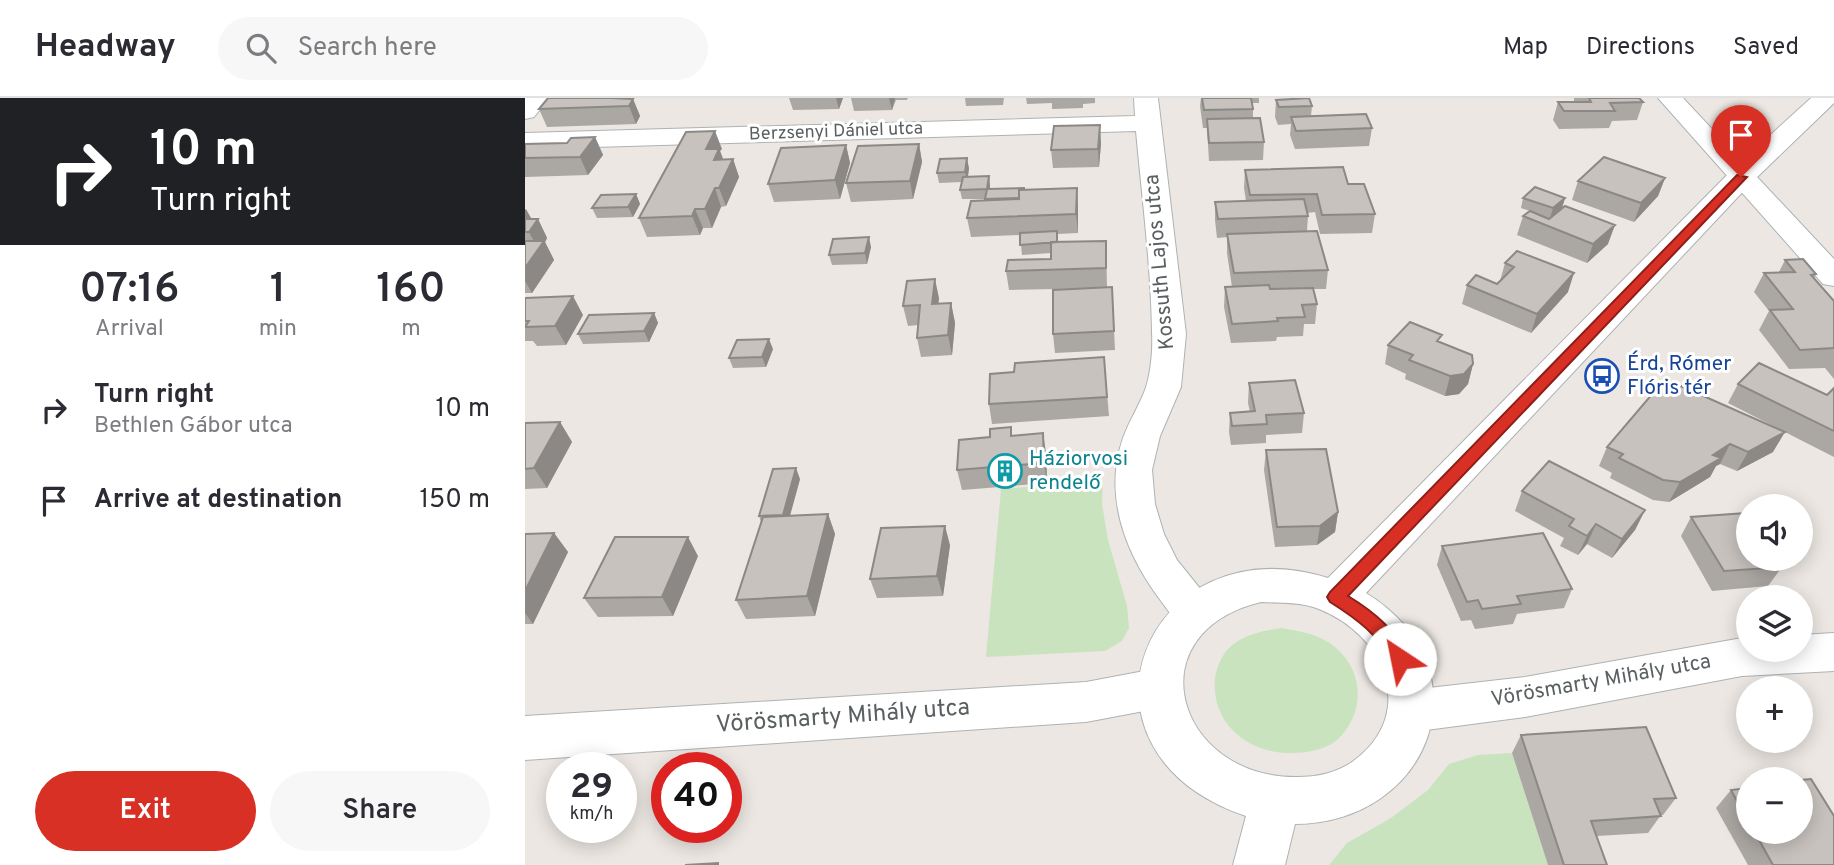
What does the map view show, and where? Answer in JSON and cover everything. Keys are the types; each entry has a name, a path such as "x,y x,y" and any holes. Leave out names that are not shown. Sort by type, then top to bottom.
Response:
{"street":[{"path":"525,112 537,98"},
{"path":"1670,98 1834,277"},
{"path":"1336,597 1741,177 1825,98"},
{"name":"Berzsenyi Dániel utca","path":"525,141 1147,110"},
{"name":"Kossuth Lajos utca","path":"1147,110 1169,334 1164,387 1142,436 1133,470 1135,505 1144,534 1161,570 1195,613"},
{"path":"1261,586 1299,586 1336,597 1368,617 1392,643 1410,684 1411,711 1402,742 1382,770 1352,790 1314,801 1275,801 1229,787 1193,760 1168,726 1160,688 1167,651 1175,634 1195,613 1225,594 1261,586"},
{"name":"Vörösmarty Mihály utca","path":"1411,711 1525,697 1742,657 1834,652"},
{"name":"Vörösmarty Mihály utca","path":"525,738 1086,702 1160,688"},
{"path":"1259,865 1275,801"}],"green space":[{"path":"1103,481 1102,504 1108,540 1127,606 1129,628 1122,641 1105,651 986,657 1001,489"},
{"path":"1281,628 1322,639 1335,647 1352,668 1358,693 1353,718 1337,740 1321,749 1292,753 1261,748 1236,733 1219,710 1215,679 1225,653 1231,646 1249,636"},
{"path":"1512,753 1548,865 1329,865 1347,843 1391,818 1428,790 1449,764 1478,755"}],"building":[{"path":"548,98 633,99 629,106 539,109"},
{"path":"1202,98 1251,98 1253,109 1204,110"},
{"path":"1309,98 1312,106 1279,107 1276,100"},
{"path":"1589,98 1639,98 1643,102 1610,103 1615,111 1564,111 1558,102 1591,102"},
{"path":"1366,114 1372,128 1296,131 1291,117"},
{"path":"1260,118 1264,142 1209,143 1207,119"},
{"path":"1100,125 1098,149 1051,150 1054,126"},
{"path":"715,131 706,149 719,149 714,160 733,159 705,209 695,209 692,216 639,218 686,132"},
{"path":"595,137 580,157 525,158 525,144 567,143 571,138"},
{"path":"919,144 910,181 846,183 858,146"},
{"path":"846,145 835,180 768,184 781,148"},
{"path":"1604,157 1665,178 1641,203 1578,181"},
{"path":"967,158 965,172 937,173 940,159"},
{"path":"1343,167 1348,184 1364,184 1375,214 1322,215 1317,194 1250,195 1245,170"},
{"path":"989,176 987,189 960,190 963,177"},
{"path":"1535,187 1565,198 1553,208 1523,198"},
{"path":"1077,188 1076,214 967,218 971,201 1019,199 1019,190"},
{"path":"987,189 1024,190 1019,190 1019,198 985,199"},
{"path":"636,194 628,207 592,208 601,195"},
{"path":"1304,199 1308,216 1218,219 1215,202"},
{"path":"1565,206 1615,225 1593,244 1523,216 1530,211 1549,219"},
{"path":"525,219 538,219 529,232 525,232"},
{"path":"1057,231 1057,242 1020,245 1020,233"},
{"path":"1317,231 1328,270 1234,273 1227,234"},
{"path":"869,237 865,253 829,255 833,239"},
{"path":"525,241 544,241 525,268"},
{"path":"1106,241 1106,268 1006,271 1008,260 1051,259 1051,242"},
{"path":"1517,251 1574,273 1537,314 1467,285 1476,275 1497,284 1514,267 1505,263"},
{"path":"1803,259 1816,274 1811,275 1834,301 1834,348 1800,350 1770,310 1793,309 1764,273 1795,272 1785,260"},
{"path":"935,279 932,304 951,303 948,335 917,338 920,305 903,306 907,281"},
{"path":"1269,285 1270,289 1313,288 1317,304 1302,305 1305,317 1232,324 1225,287"},
{"path":"1112,287 1114,331 1053,334 1053,290"},
{"path":"573,296 555,326 525,327 529,321 525,321 525,298"},
{"path":"654,313 644,331 578,334 589,315"},
{"path":"1410,322 1442,335 1437,341 1472,355 1473,364 1464,374 1450,376 1409,360 1413,355 1388,345"},
{"path":"769,339 762,357 729,358 737,340"},
{"path":"1104,357 1107,397 989,404 990,374 1014,372 1015,363"},
{"path":"1759,363 1827,395 1834,388 1834,431 1738,384"},
{"path":"1665,379 1785,432 1748,452 1730,444 1713,455 1721,458 1680,482 1663,480 1619,458 1623,454 1607,447"},
{"path":"1295,380 1304,413 1266,415 1267,424 1232,426 1230,413 1255,411 1249,383"},
{"path":"560,422 534,468 525,469 525,423"},
{"path":"1011,427 1011,436 1043,433 1044,463 957,470 959,440 990,437 990,429"},
{"path":"1326,449 1338,512 1320,526 1277,527 1266,450"},
{"path":"1549,461 1645,510 1622,539 1596,524 1587,536 1569,526 1574,519 1522,491"},
{"path":"796,468 783,515 759,516 773,469"},
{"path":"828,514 807,596 736,600 763,517"},
{"path":"1736,514 1736,570 1724,571 1691,517"},
{"path":"945,526 937,576 870,579 881,528"},
{"path":"554,533 525,591 525,534"},
{"path":"1543,533 1572,589 1517,596 1521,604 1482,609 1478,600 1467,602 1442,546"},
{"path":"615,537 688,537 662,597 584,598"},
{"path":"1646,727 1676,798 1654,799 1661,816 1591,821 1607,865 1564,865 1521,735"},
{"path":"1813,782 1834,816 1834,865 1773,865 1761,844 1813,844"},
{"path":"718,863 718,865 685,865"}],"place":[{"name":"Érd, Rómer Flóris tér","path":"1602,376"},
{"name":"Háziorvosi rendelő","path":"1005,471"}],"route":[{"path":"1400,659 1392,643 1368,617 1336,597 1741,177"}]}
